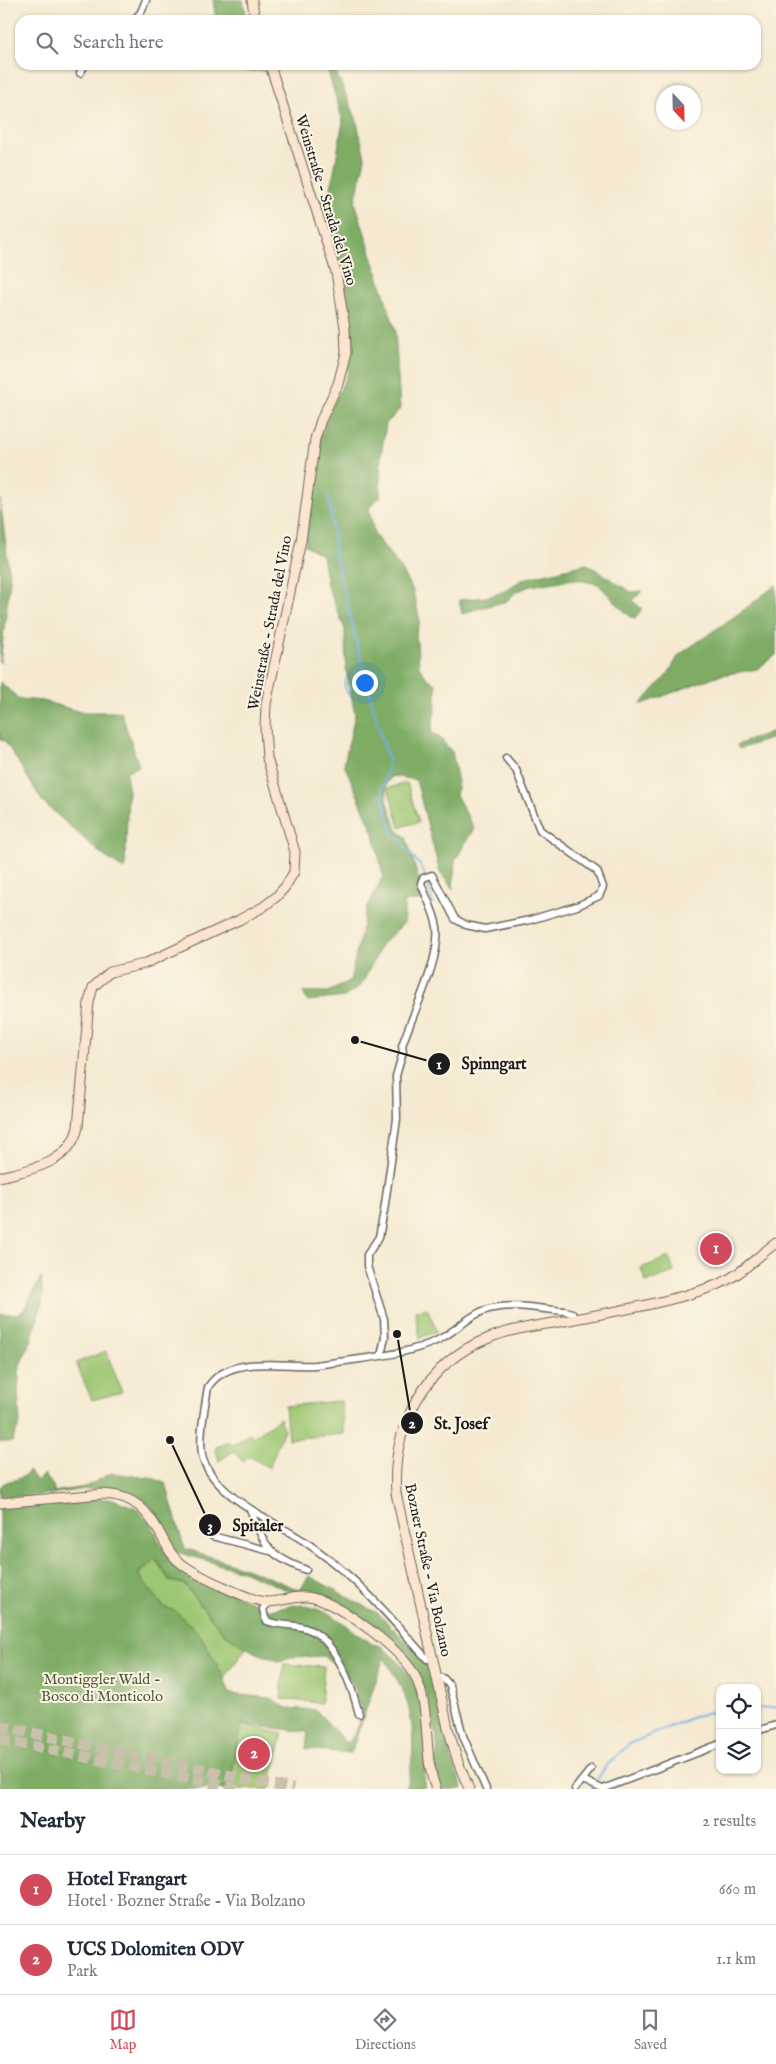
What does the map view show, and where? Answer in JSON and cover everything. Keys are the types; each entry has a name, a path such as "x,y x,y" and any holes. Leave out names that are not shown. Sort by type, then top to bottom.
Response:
{"main road":[{"path":"252,0 254,15"},
{"name":"Weinstraße - Strada del Vino","path":"0,1178 49,1163 62,1156 72,1143 78,1127 89,1002 93,987 98,981 110,972 144,964 256,911 276,898 294,872 295,852 267,758 266,704 301,541 315,439 321,420 341,376 346,353 345,328 336,272 272,70"},
{"name":"Bozner Straße - Via Bolzano","path":"470,1789 452,1746 396,1493 396,1458 400,1438 410,1411 427,1384 455,1357 489,1338 512,1331 683,1296 716,1286 740,1273 776,1243"},
{"path":"0,1503 114,1494 126,1498 146,1511 172,1554 182,1564 244,1595 269,1602 305,1596 331,1604 352,1616 403,1659 415,1675 425,1706 431,1772 436,1789"}],"street":[{"path":"138,15 146,0"},
{"path":"381,1356 385,1337 384,1319 367,1266 367,1255 379,1237 386,1202 397,1119 396,1076 403,1052 402,1046 430,970 437,939 437,926 421,883 423,878 432,875 455,919 466,925 485,929 530,920 577,906 599,896 603,887 597,871 540,830 516,770 506,758"},
{"path":"433,1659 427,1659 343,1570 304,1542 250,1508 216,1482 203,1460 202,1449 208,1387 212,1380 229,1371 261,1363 314,1365 400,1353 441,1339 474,1315 495,1307 565,1311 572,1313 574,1318"},
{"path":"250,1508 262,1540 270,1551 282,1561 306,1570"},
{"path":"212,1536 270,1551"},
{"path":"269,1602 263,1609 264,1618 267,1621 307,1628 329,1646 350,1682 359,1714"},
{"path":"436,1678 443,1678 450,1686 463,1736 486,1789"},
{"path":"761,1730 776,1724"},
{"path":"586,1782 601,1788 716,1745"},
{"path":"575,1789 586,1782 591,1769"}],"green space":[{"path":"213,0 243,0 246,15 215,15"},
{"path":"223,70 267,71 223,71"},
{"path":"328,70 335,70 356,118 365,158 355,202 395,329 400,409 386,424 381,455 380,497 369,508 374,534 398,565 413,591 420,621 416,633 419,666 426,677 436,684 436,705 431,732 440,738 452,752 458,782 456,795 474,828 455,861 453,889 440,873 416,780 392,776 386,784 387,800 397,830 406,837 425,901 404,901 404,923 382,944 361,986 344,997 307,1001 303,992 328,992 350,981 366,910 383,876 374,833 344,764 355,715 346,668 345,629 327,585 322,555 305,545 320,439 330,411 348,373 350,329 339,268 317,200 331,189 343,121"},
{"path":"0,498 10,580 0,663"},
{"path":"587,564 631,592 643,591 632,600 642,609 635,618 630,617 598,584 574,579 530,586 516,592 507,601 462,614 459,600 487,597 503,592 523,579"},
{"path":"776,585 776,655 757,669 716,676 640,705 668,674 679,655"},
{"path":"0,682 19,699 43,701 81,712 121,712 139,766 126,772 128,788 125,870 101,854 43,802 5,741 0,740"},
{"path":"776,730 776,737 739,749 737,745"},
{"path":"407,783 419,822 400,827 388,788"},
{"path":"669,1257 674,1272 646,1282 641,1268"},
{"path":"41,1277 43,1299 31,1341 20,1365 18,1390 20,1423 12,1442 0,1442 0,1311 1,1314 18,1314 23,1311"},
{"path":"427,1308 437,1331 420,1338 415,1311"},
{"path":"106,1351 122,1392 92,1400 76,1363"},
{"path":"341,1401 344,1434 288,1439 285,1406"},
{"path":"280,1418 284,1429 269,1468 249,1456 243,1462 234,1451 219,1461 215,1448 229,1441 232,1446 250,1433 253,1437"},
{"path":"29,1471 37,1481 44,1474 54,1487 53,1492 85,1487 112,1473 155,1479 166,1484 184,1548 248,1569 300,1590 309,1576 379,1614 428,1664 434,1674 451,1757 463,1789 441,1789 437,1782 434,1760 438,1755 436,1732 431,1721 426,1694 418,1672 394,1644 348,1608 306,1593 294,1593 245,1572 174,1551 149,1504 131,1492 122,1489 91,1489 31,1496 0,1495 0,1487 3,1484 21,1478"},
{"name":"Montiggler Wald - Bosco di Monticolo","path":"113,1499 136,1508 153,1526 160,1543 175,1566 270,1610 301,1604 331,1614 372,1644 381,1646 400,1663 420,1693 426,1753 424,1789 405,1789 411,1769 413,1746 410,1712 400,1685 384,1657 351,1753 306,1749 308,1732 241,1724 229,1789 0,1789 0,1594 2,1566 0,1564 0,1507","holes":["156,1559 170,1581 184,1584 223,1633 254,1652 281,1662 290,1657 324,1656 343,1670 352,1683 363,1714 355,1734 346,1743 316,1710 287,1708 270,1698 230,1694 224,1678 200,1634 175,1611 164,1607 138,1574"]},
{"path":"155,1559 170,1581 184,1584 223,1633 247,1647 224,1678 200,1634 175,1611 164,1607 138,1575"},
{"path":"284,1664 324,1667 321,1703 281,1699"},
{"path":"240,1724 283,1734 269,1789 219,1789"}],"waterway":[{"path":"329,496 335,556 365,677 389,763 382,790 391,831 419,864 425,875"},
{"path":"427,879 433,904"},
{"path":"761,1709 776,1707"},
{"path":"591,1789 606,1766 629,1744 698,1715 716,1713"}],"tunnel":[{"path":"0,1726 293,1789"},
{"path":"0,1739 240,1789"}],"place":[{"name":"Spinngart","path":"355,1040"},
{"name":"Hotel Frangart","path":"716,1249"},
{"name":"St. Josef","path":"397,1334"},
{"name":"Spitaler","path":"170,1440"},
{"name":"UCS Dolomiten ODV","path":"254,1754"}]}
